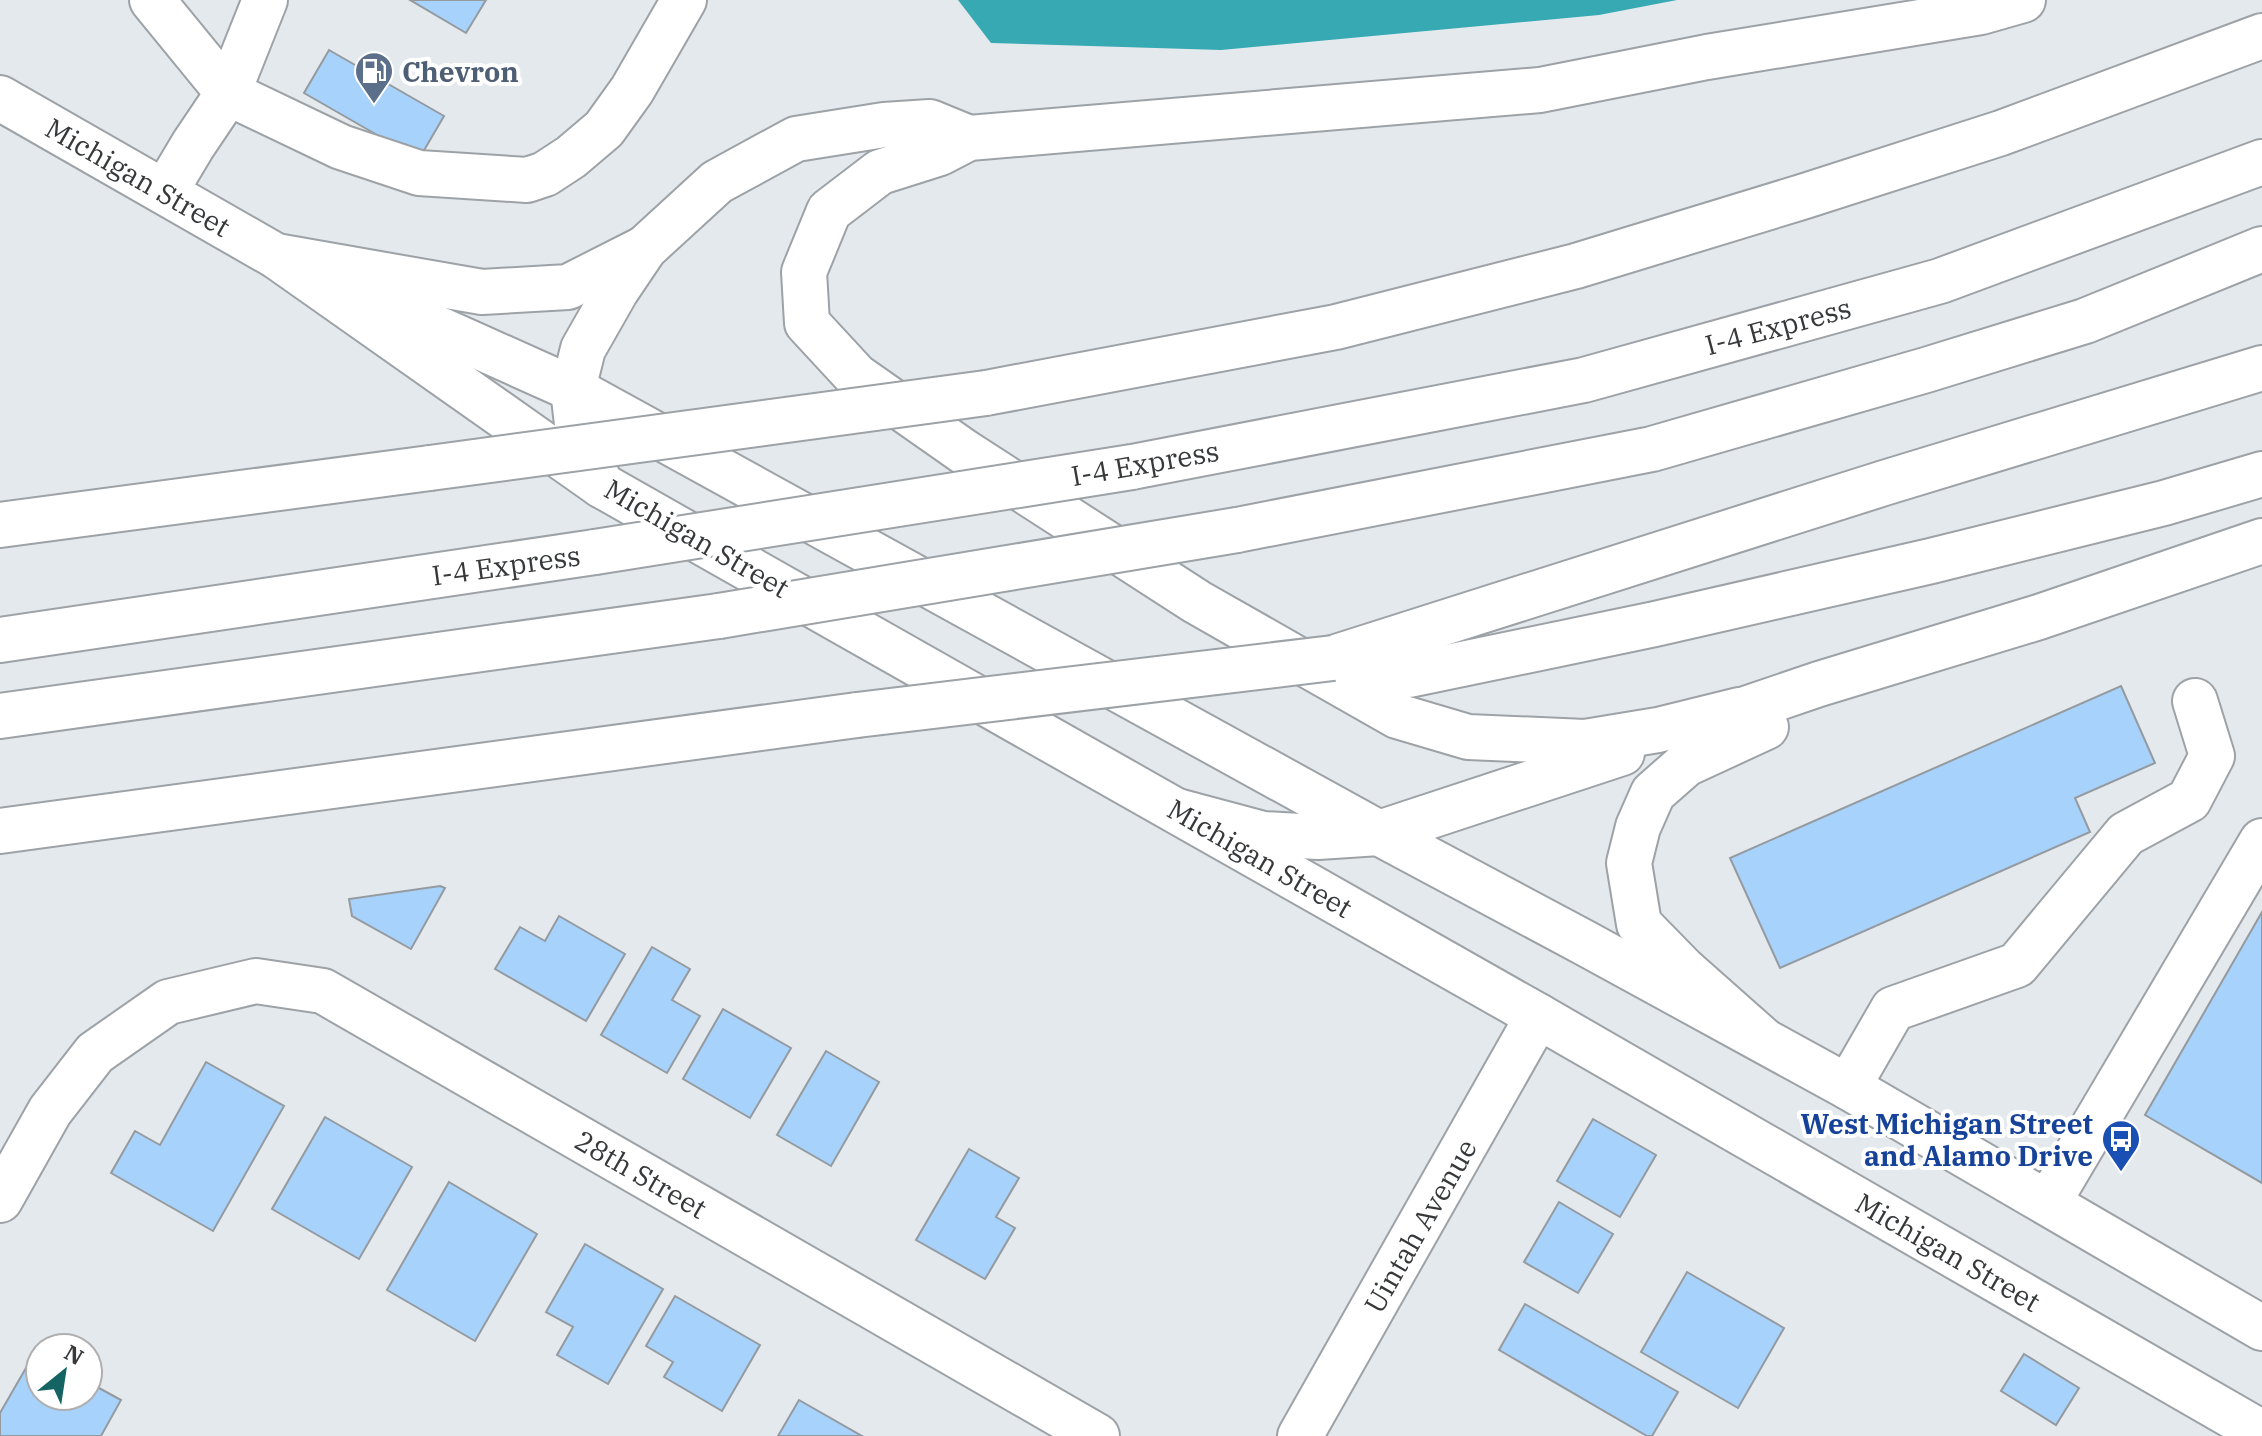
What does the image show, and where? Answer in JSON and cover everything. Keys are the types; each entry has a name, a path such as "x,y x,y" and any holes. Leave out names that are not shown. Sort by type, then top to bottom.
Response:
{"main road":[{"path":"152,0 228,93 341,147 419,173 527,180 545,174 571,157 604,129 632,90 684,0"},
{"path":"165,192 228,93 265,0"},
{"path":"1707,57 1897,0"},
{"path":"1739,710 1658,730 1585,742 1468,737 1397,716 1197,602 963,451 856,376 807,323 804,272 829,211 880,172 940,153 969,138 1540,90 1707,57 1981,12 2023,0"},
{"path":"0,525 986,393 1336,327 1576,266 1805,196 2001,133 2262,36"},
{"name":"Michigan Street","path":"0,98 276,256 601,485 1538,1016 2262,1434"},
{"path":"601,485 578,433 573,389 583,349 645,248 717,182 796,139 884,125 930,122 969,138"},
{"name":"I-4 Express","path":"0,640 595,552 1132,467 1584,380 1940,281 2262,162"},
{"path":"276,256 482,292 568,287 645,248"},
{"path":"0,716 719,616 1237,530 1652,449 2085,321 2262,249"},
{"name":"Michigan Street","path":"276,256 573,389 1379,833 1762,1039 2262,1328"},
{"path":"0,831 857,715 1333,658 1869,488 2262,368"},
{"path":"1333,658 1409,675 1655,624 1916,564 2164,503 2262,474"},
{"path":"1177,811 1263,834 1318,837 1379,833 1639,747 1739,710 2039,617 2262,541"},
{"path":"1762,1039 1683,969 1639,924 1629,863 1638,827 1653,793 1686,764 1726,745 2039,617"},
{"path":"1848,1087 1893,1009 2017,965 2126,834 2189,800 2212,756 2195,701"},
{"path":"2048,1203 2262,841"},
{"name":"28th Street","path":"0,1200 50,1111 95,1053 168,1002 256,981 323,991 1097,1436"},
{"name":"Uintah Avenue","path":"1300,1436 1538,1016"}],"water":[{"path":"958,0 1677,0 1599,15 1221,50 991,43"}],"building":[{"path":"410,0 486,0 466,33"},
{"name":"Chevron","path":"329,50 444,116 419,159 304,93"},
{"path":"2121,686 2155,763 2075,798 2090,832 1780,968 1730,858"},
{"path":"440,886 445,888 411,949 352,916 349,899"},
{"path":"2262,912 2262,1183 2145,1115"},
{"path":"559,916 625,954 586,1021 495,969 520,927 545,941"},
{"path":"652,947 690,969 672,1000 700,1016 667,1073 601,1035"},
{"path":"723,1009 791,1048 750,1118 683,1079"},
{"path":"826,1051 879,1082 831,1166 777,1135"},
{"path":"206,1062 284,1106 213,1231 111,1173 135,1131 160,1145"},
{"path":"325,1117 412,1167 359,1259 272,1209"},
{"path":"1593,1119 1656,1155 1620,1217 1557,1181"},
{"path":"969,1149 1019,1178 996,1217 1015,1228 985,1279 916,1240"},
{"path":"449,1182 537,1234 475,1341 387,1290"},
{"path":"1559,1202 1613,1234 1578,1293 1524,1262"},
{"path":"585,1244 663,1289 608,1384 557,1355 573,1327 546,1312"},
{"path":"1687,1272 1784,1328 1738,1408 1641,1352"},
{"path":"675,1296 760,1345 722,1411 664,1377 673,1362 646,1346"},
{"path":"1525,1304 1678,1392 1652,1436 1647,1436 1499,1350"},
{"path":"2024,1354 2079,1388 2056,1425 2001,1391"},
{"path":"24,1371 24,1412 104,1412 104,1391 121,1400 101,1436 0,1436 0,1413"},
{"path":"799,1400 862,1436 778,1436"}],"place":[{"name":"Chevron","path":"374,105"},
{"name":"West Michigan Street and Alamo Drive","path":"2121,1173"}]}
